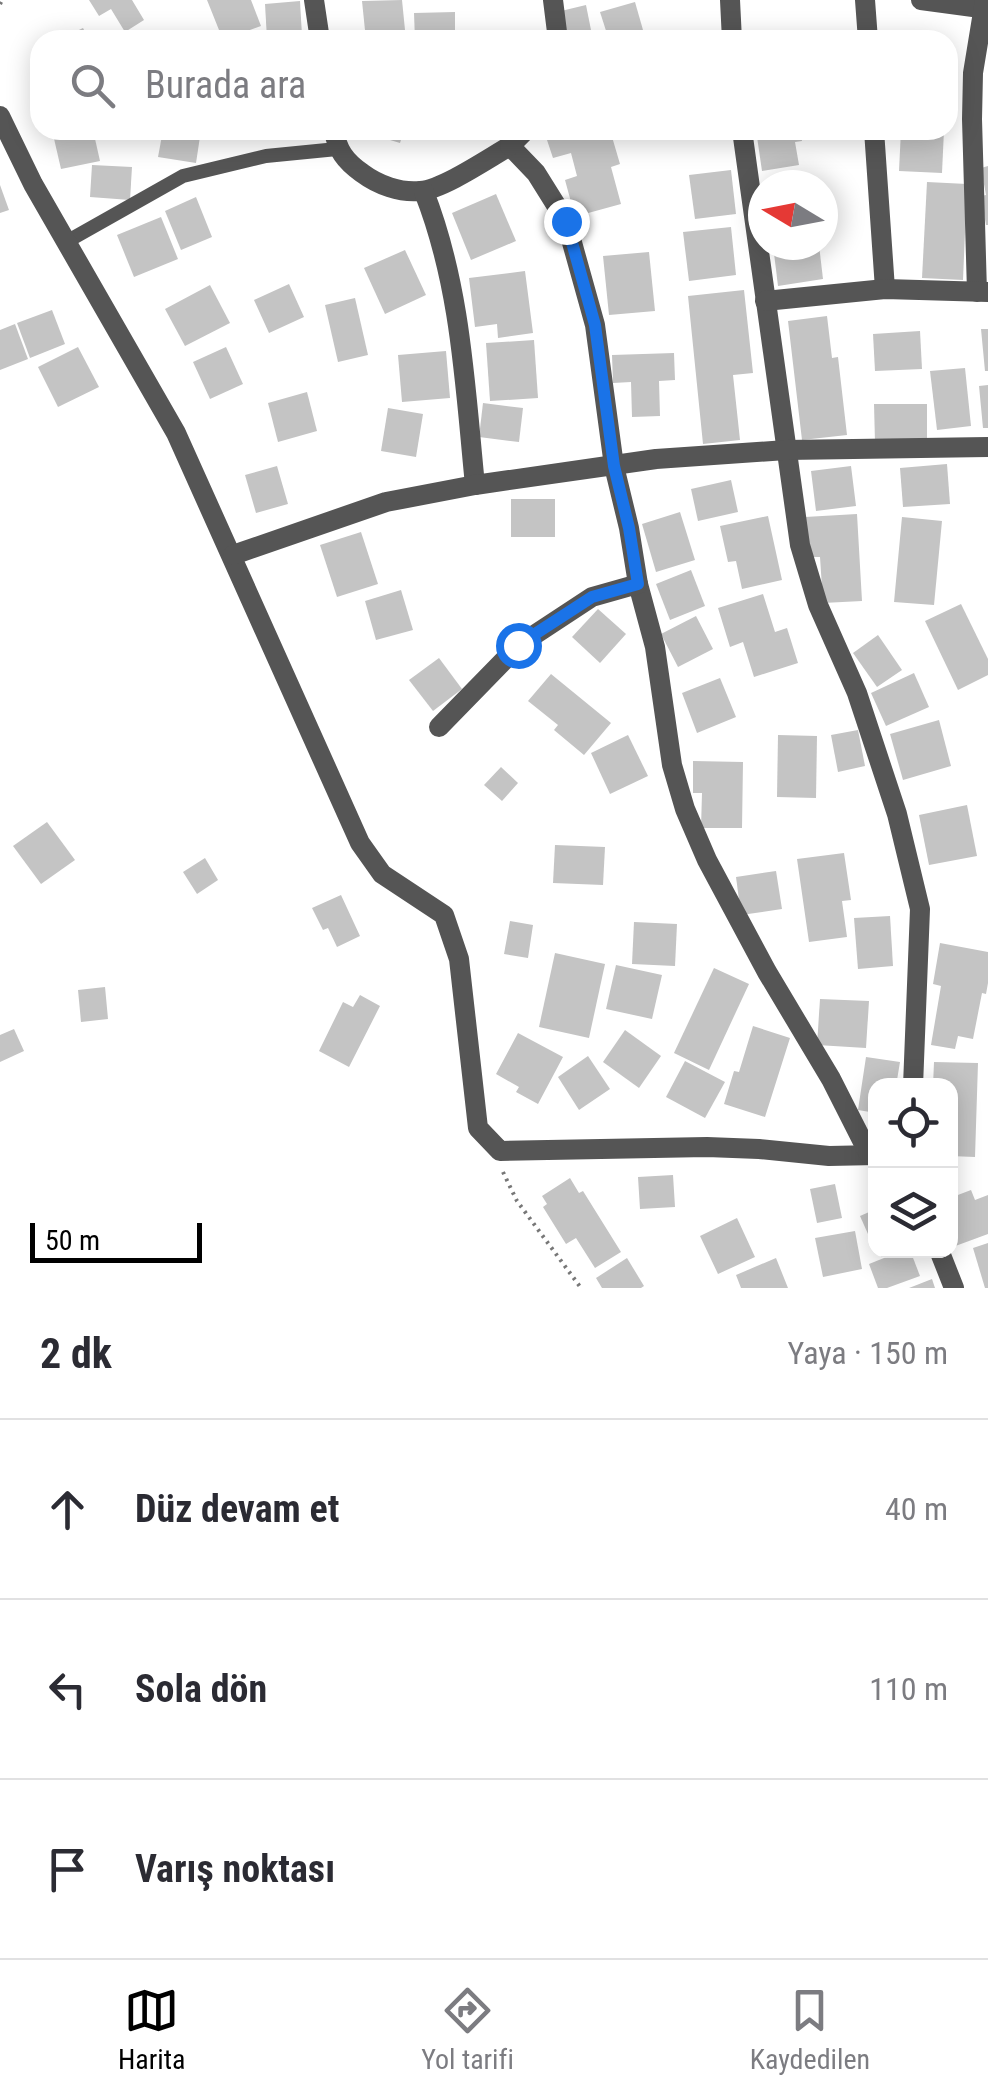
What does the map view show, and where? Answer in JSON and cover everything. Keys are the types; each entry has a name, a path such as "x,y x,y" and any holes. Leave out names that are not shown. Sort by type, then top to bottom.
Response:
{"street":[{"path":"314,0 318,30"},
{"path":"553,0 557,30"},
{"path":"730,0 732,30"},
{"path":"865,0 867,30"},
{"path":"766,301 886,289 982,292 972,103 973,72 985,5 921,0"},
{"path":"0,116 33,184 176,433 360,843 382,874 444,915 459,959 478,1128 500,1151 707,1147 829,1156 868,1154"},
{"path":"336,140 352,166 372,180 400,190 424,192 516,140"},
{"path":"743,140 800,546 818,606 863,710 897,814 920,908 913,1078"},
{"path":"875,140 886,289"},
{"path":"510,146 536,173 566,221 595,325 614,466 655,647 672,765 685,808 707,860 766,972 868,1146"},
{"path":"424,192 440,237 457,313 475,486"},
{"path":"232,555 386,502 656,459 786,450 988,447"},
{"path":"439,726 518,645 592,597 638,584"},
{"path":"942,1258 954,1288"}],"lane":[{"path":"66,242 184,176 336,140"}],"path":[{"path":"500,1151 504,1175 516,1201 581,1288"}],"building":[{"path":"89,0 132,0 144,20 124,30 111,9 99,16"},
{"path":"207,0 251,0 261,26 219,30"},
{"path":"402,0 405,30 365,30 362,1"},
{"path":"300,1 302,30 266,30 265,4"},
{"path":"635,2 643,30 606,30 600,12"},
{"path":"586,5 591,30 565,30 561,11"},
{"path":"455,12 455,30 415,30 414,13"},
{"path":"54,140 95,140 100,161 61,169"},
{"path":"161,140 199,140 196,163 158,157"},
{"path":"547,140 613,140 620,164 611,167 621,204 570,218 566,204 571,202 565,180 577,176 571,153 553,158"},
{"path":"757,140 802,140 795,142 799,165 762,170"},
{"path":"901,140 944,140 942,173 899,171"},
{"path":"92,165 132,167 130,200 90,197"},
{"path":"988,166 988,225 986,225 981,168"},
{"path":"731,170 736,214 695,219 689,175"},
{"path":"927,182 967,184 963,280 922,278"},
{"path":"0,185 9,210 0,213"},
{"path":"496,194 516,241 471,260 452,213"},
{"path":"196,197 212,237 181,250 165,211"},
{"path":"161,217 178,259 134,277 117,235"},
{"path":"731,227 736,275 689,281 683,232"},
{"path":"405,250 426,295 385,314 364,268"},
{"path":"649,252 655,311 609,315 603,256"},
{"path":"775,260 821,260 823,279 778,286"},
{"path":"525,271 533,333 498,338 497,324 475,327 469,278"},
{"path":"289,284 304,317 269,333 254,300"},
{"path":"210,285 230,323 185,346 165,309"},
{"path":"744,290 753,373 733,375 740,440 703,444 688,296"},
{"path":"355,298 368,355 338,362 325,305"},
{"path":"52,310 65,344 30,358 17,323"},
{"path":"827,316 832,358 838,357 847,435 802,440 788,321"},
{"path":"15,324 28,359 0,370 0,330"},
{"path":"981,329 988,329 988,371 985,371"},
{"path":"920,331 922,369 875,371 873,334"},
{"path":"534,340 538,398 490,401 486,343"},
{"path":"78,347 99,387 58,407 38,367"},
{"path":"226,347 243,384 210,399 193,362"},
{"path":"446,351 450,398 402,402 398,355"},
{"path":"674,353 675,380 659,381 660,416 632,417 631,382 613,383 612,355"},
{"path":"965,368 971,426 937,430 930,371"},
{"path":"988,385 988,428 983,428 979,386"},
{"path":"307,392 317,431 278,442 268,403"},
{"path":"483,403 523,408 519,442 479,437"},
{"path":"874,404 927,404 927,442 875,442"},
{"path":"388,408 423,414 416,457 381,451"},
{"path":"947,464 950,504 903,507 900,468"},
{"path":"277,466 288,504 256,513 245,475"},
{"path":"851,466 856,506 816,511 811,471"},
{"path":"731,480 738,512 698,521 691,489"},
{"path":"511,499 555,499 555,537 511,537"},
{"path":"680,512 695,560 656,572 642,524"},
{"path":"857,514 862,601 823,603 820,557 807,557 805,517"},
{"path":"768,516 782,580 742,589 736,561 728,562 720,526"},
{"path":"902,517 942,521 934,605 894,602"},
{"path":"361,532 378,584 337,597 320,545"},
{"path":"691,570 705,606 670,620 656,584"},
{"path":"401,590 413,630 376,640 365,601"},
{"path":"763,594 775,632 787,628 798,663 754,677 743,642 730,647 718,608"},
{"path":"961,604 988,659 988,675 958,690 925,621"},
{"path":"598,609 626,634 600,663 572,637"},
{"path":"696,616 713,649 678,667 661,634"},
{"path":"878,635 902,670 877,687 853,653"},
{"path":"439,658 462,689 433,711 409,680"},
{"path":"914,673 929,707 886,726 871,693"},
{"path":"551,674 611,723 584,755 554,730 558,725 528,701"},
{"path":"720,678 736,717 697,733 682,693"},
{"path":"939,720 951,766 903,780 890,734"},
{"path":"858,730 865,766 838,772 831,735"},
{"path":"628,735 648,776 610,794 591,753"},
{"path":"778,735 817,736 816,798 777,797"},
{"path":"693,761 743,762 742,828 701,828 702,793 693,793"},
{"path":"501,767 518,783 502,801 484,785"},
{"path":"967,805 977,856 929,865 919,815"},
{"path":"47,822 75,860 41,884 13,846"},
{"path":"555,845 605,847 603,885 553,883"},
{"path":"844,853 851,900 842,901 847,937 809,942 797,859"},
{"path":"205,858 218,880 197,894 183,872"},
{"path":"776,871 782,909 741,915 736,877"},
{"path":"341,895 360,936 337,947 312,908"},
{"path":"890,916 893,966 858,969 854,918"},
{"path":"510,921 533,925 528,958 504,954"},
{"path":"634,922 677,924 675,966 632,964"},
{"path":"940,943 988,952 988,983 986,994 982,993 973,1039 958,1036 955,1049 931,1045 941,986 933,984"},
{"path":"555,953 605,964 589,1038 539,1027"},
{"path":"616,965 662,975 652,1019 606,1009"},
{"path":"714,968 749,984 709,1070 674,1053"},
{"path":"105,987 108,1019 81,1022 78,990"},
{"path":"360,995 380,1006 349,1067 319,1051 343,1002 353,1007"},
{"path":"820,999 869,1001 866,1048 817,1045"},
{"path":"753,1026 790,1038 765,1117 724,1104"},
{"path":"14,1029 24,1051 0,1062 0,1035"},
{"path":"625,1030 661,1056 639,1088 603,1062"},
{"path":"518,1033 563,1057 538,1104 516,1092 519,1087 496,1074"},
{"path":"588,1056 610,1089 579,1110 558,1077"},
{"path":"866,1057 900,1062 897,1078 868,1078 868,1112 858,1110"},
{"path":"685,1061 725,1082 705,1118 666,1097"},
{"path":"934,1062 978,1063 975,1157 958,1156 958,1078 933,1078"},
{"path":"673,1175 675,1207 640,1209 638,1177"},
{"path":"570,1178 579,1193 583,1191 621,1252 595,1268 576,1238 566,1244 543,1207 547,1204 542,1196"},
{"path":"835,1184 842,1218 817,1223 810,1189"},
{"path":"971,1190 975,1200 988,1195 988,1234 958,1245 958,1195"},
{"path":"868,1212 868,1234 860,1216"},
{"path":"737,1218 755,1257 718,1274 700,1236"},
{"path":"855,1231 862,1269 823,1277 815,1238"},
{"path":"988,1243 988,1288 985,1288 973,1248"},
{"path":"627,1258 644,1286 602,1288 596,1278"},
{"path":"776,1258 788,1288 741,1288 736,1275"},
{"path":"884,1258 913,1258 920,1276 878,1288 869,1264"},
{"path":"932,1279 935,1288 909,1288"}],"route":[{"path":"518,645 592,597 638,584 614,466 595,325 566,221"}]}
